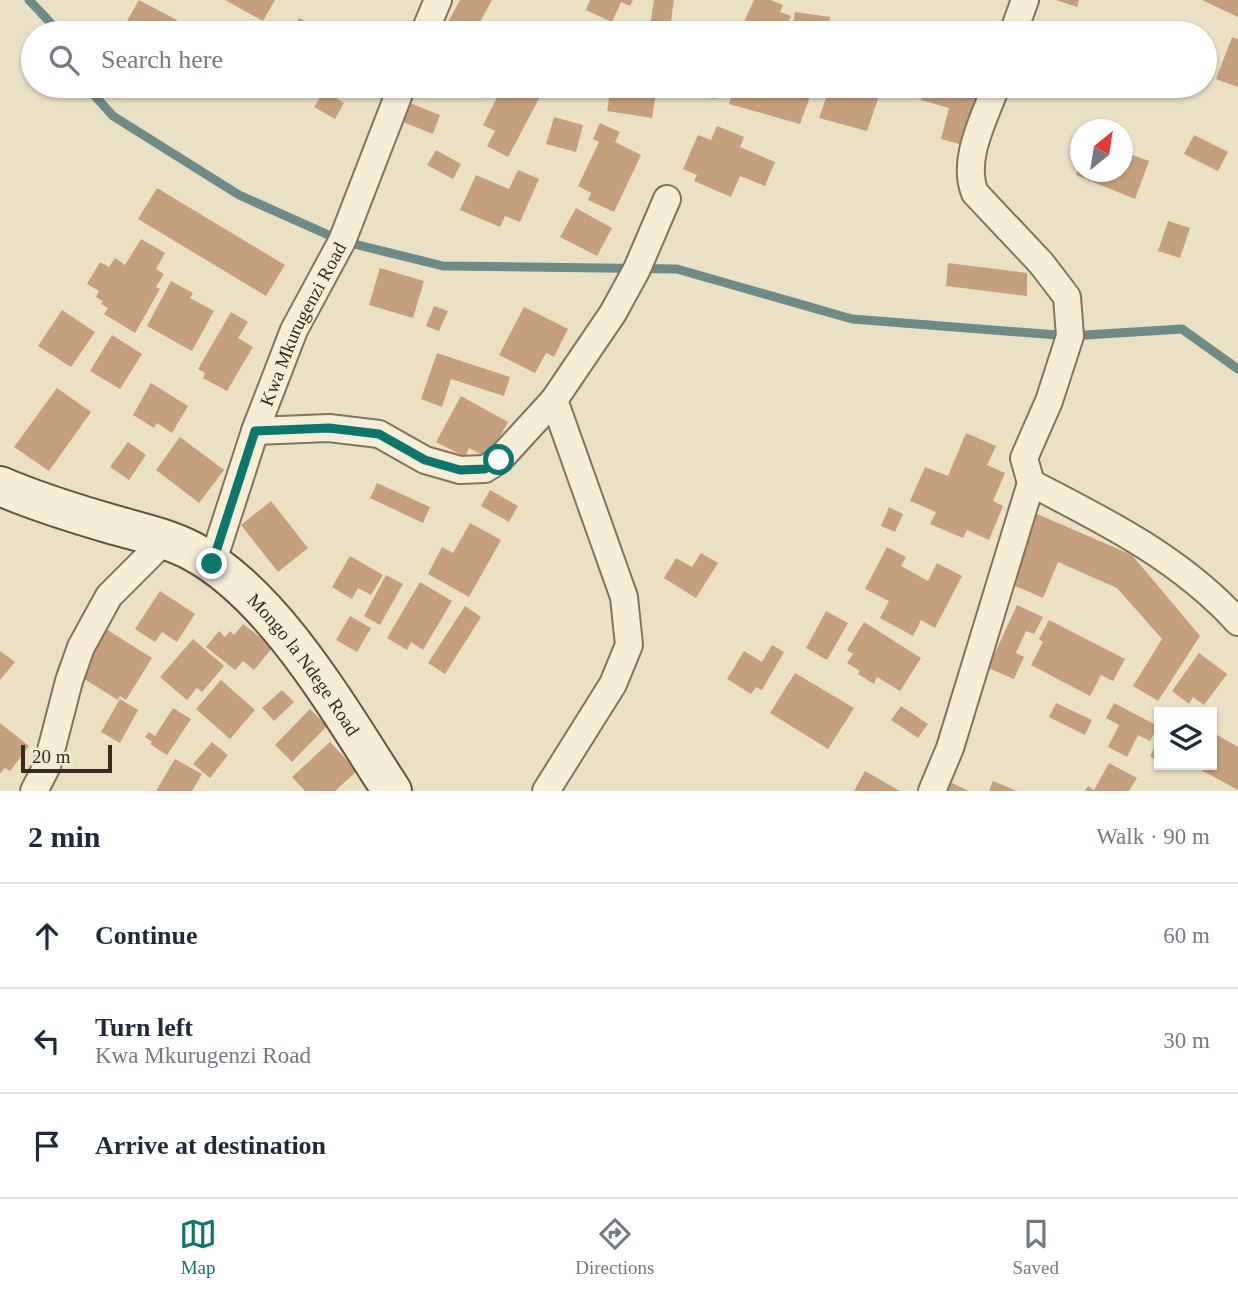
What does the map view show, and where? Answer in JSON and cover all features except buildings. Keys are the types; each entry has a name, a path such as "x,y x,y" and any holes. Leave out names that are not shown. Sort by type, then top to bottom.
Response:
{"street":[{"path":"429,21 438,0"},
{"path":"1017,21 1025,0"},
{"name":"Kwa Mkurugenzi Road","path":"212,564 255,431 294,330 342,242 397,98"},
{"path":"932,791 950,748 1031,483 1024,458 1049,401 1070,336 1068,297 1041,263 975,193 971,182 972,154 992,98"},
{"path":"255,431 329,428 379,434 425,460 460,470 485,469 499,460 554,400 613,313 637,269 667,199"},
{"path":"546,791 613,684 629,645 624,597 554,400"},
{"path":"1031,483 1116,527 1172,562 1238,622"},
{"name":"Mongo la Ndege Road","path":"0,486 41,504 166,540 212,564 260,603 324,687 392,791"},
{"path":"34,791 47,766 69,681 81,647 109,596 166,540"}],"waterway":[{"path":"29,0 49,21"},
{"path":"97,98 113,116 239,195 342,241 443,266 677,269 852,319 1070,336 1182,329 1238,369"}],"route":[{"path":"212,564 255,431 329,428 379,434 425,460 460,470 485,469 499,460"}]}
